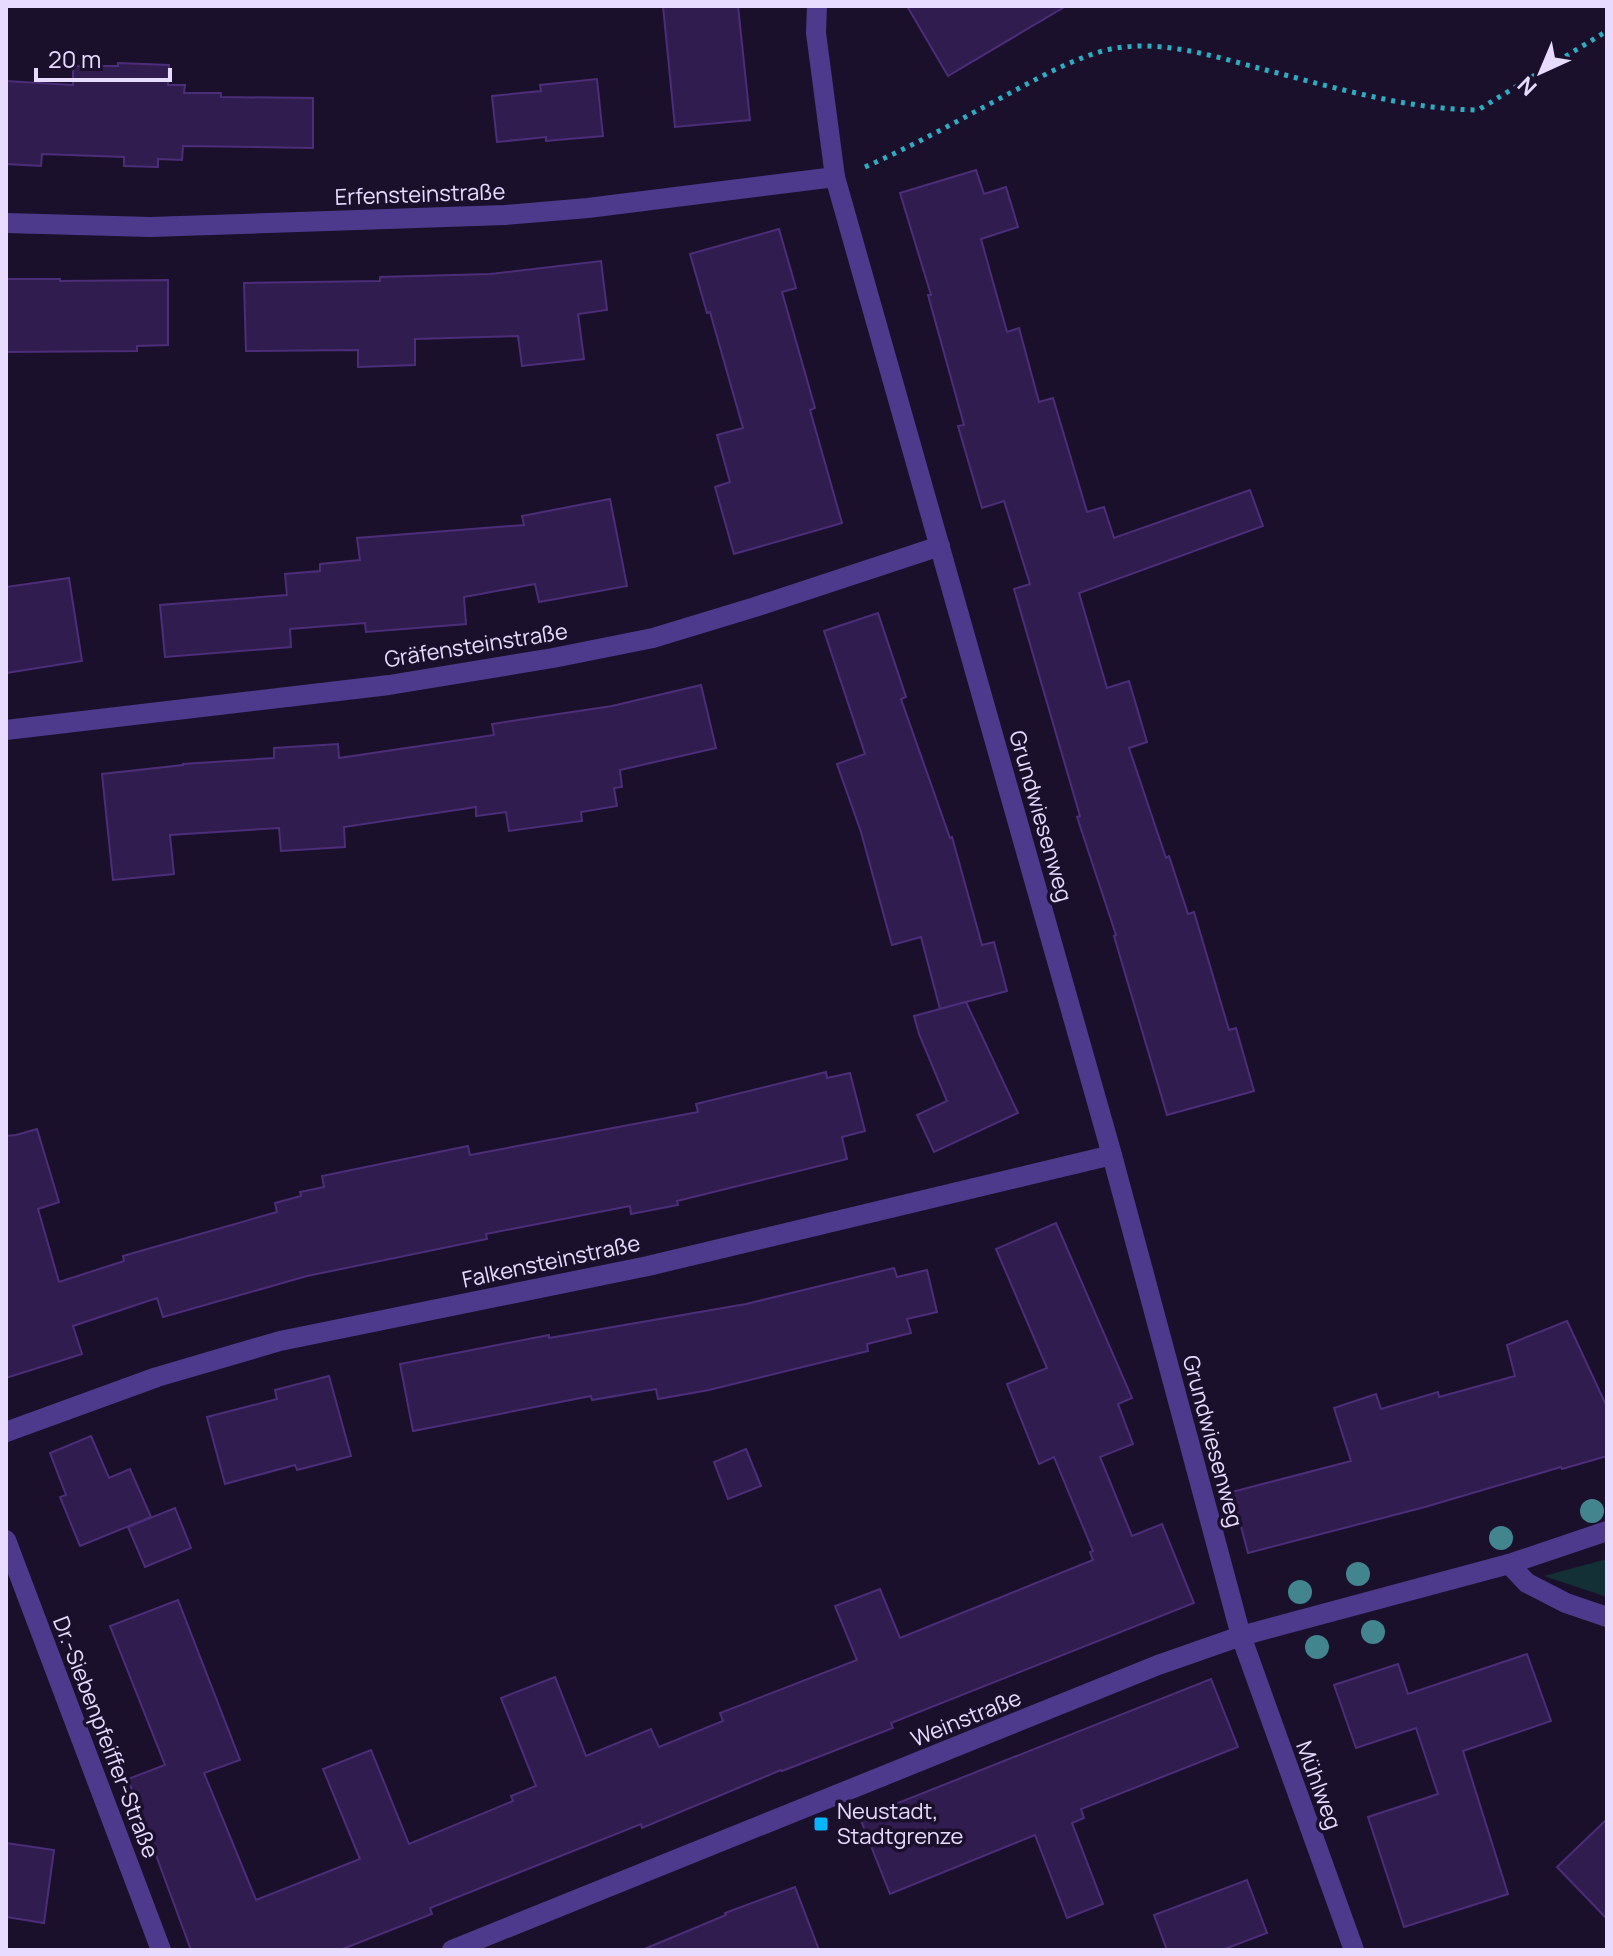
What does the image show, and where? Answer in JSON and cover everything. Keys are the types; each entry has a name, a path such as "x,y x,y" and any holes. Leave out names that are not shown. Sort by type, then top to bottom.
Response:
{"street":[{"name":"Grundwiesenweg","path":"817,6 816,33 835,177 1112,1155 1241,1636"},
{"name":"Erfensteinstraße","path":"6,223 150,227 505,215 588,208 835,177"},
{"name":"Gräfensteinstraße","path":"6,730 389,685 553,658 653,638 940,546"},
{"name":"Falkensteinstraße","path":"6,1432 157,1377 280,1341 648,1266 1112,1155"},
{"name":"Weinstraße","path":"452,1950 1158,1665 1241,1636 1509,1564 1607,1531"},
{"name":"Dr.-Siebenpfeiffer-Straße","path":"6,1540 161,1950"},
{"path":"1509,1564 1527,1583 1566,1603 1607,1617"},
{"name":"Mühlweg","path":"1241,1636 1354,1950"}],"path":[{"path":"835,177 894,154 1065,64 1107,50 1141,46 1195,52 1390,101 1478,110 1607,31"}],"green space":[{"path":"1607,1559 1607,1597 1544,1576"}],"building":[{"path":"663,6 738,6 750,120 675,127"},
{"path":"907,6 1066,6 948,76"},
{"path":"118,63 169,65 168,85 185,85 184,93 221,93 221,97 313,98 313,148 183,146 182,160 158,159 158,167 124,166 124,157 42,154 41,166 6,164 6,81 73,85 73,66 118,66"},
{"path":"597,79 603,136 497,142 492,96 541,91 540,85"},
{"path":"976,170 984,194 1006,187 1018,227 981,239 1007,332 1019,328 1039,402 1053,398 1087,512 1104,507 1114,538 1250,490 1263,526 1079,593 1107,688 1129,681 1147,742 1129,748 1188,914 1194,912 1229,1030 1236,1028 1254,1091 1167,1115 1116,935 1077,817 1080,816 1014,589 1030,584 1004,501 982,508 958,426 964,425 928,295 931,295 900,193"},
{"path":"779,229 796,288 782,292 815,408 810,410 842,523 734,554 715,487 730,482 717,435 743,428 690,254"},
{"path":"601,261 607,310 578,314 584,359 522,366 518,336 415,339 415,365 358,367 358,350 246,351 244,283 380,281 380,277 490,274"},
{"path":"6,279 168,280 168,345 137,346 137,351 6,352"},
{"path":"610,499 627,586 539,602 535,584 464,597 466,624 366,632 365,623 290,629 291,647 165,657 160,605 287,595 285,574 320,571 320,564 360,560 357,538 524,525 522,516"},
{"path":"69,578 82,661 6,673 6,587"},
{"path":"878,613 906,697 901,699 952,837 982,945 994,942 1007,991 940,1009 921,937 892,945 861,832 837,764 865,754 824,631"},
{"path":"701,685 716,748 620,770 622,787 614,788 617,806 581,812 582,821 509,831 506,812 476,816 476,807 344,827 345,847 281,851 279,828 170,835 174,874 113,880 102,774 183,764 274,758 274,748 338,744 339,758 494,735 492,724 612,706"},
{"path":"966,1002 1018,1113 934,1152 917,1115 947,1101 914,1016"},
{"path":"826,1072 827,1078 850,1073 865,1131 842,1137 847,1159 677,1201 678,1205 631,1214 630,1206 486,1234 487,1239 307,1276 163,1317 157,1298 73,1326 82,1354 6,1378 6,1136 37,1129 59,1202 38,1209 59,1282 124,1261 123,1256 277,1212 275,1203 301,1196 300,1192 324,1187 322,1176 468,1146 470,1155 698,1112 696,1104"},
{"path":"1056,1223 1132,1398 1118,1404 1133,1444 1100,1457 1132,1536 1162,1524 1194,1603 891,1723 893,1728 430,1908 432,1914 340,1950 191,1950 128,1779 165,1765 110,1626 178,1600 240,1760 204,1773 256,1900 360,1859 323,1769 371,1750 409,1844 513,1801 511,1796 536,1786 501,1698 555,1677 586,1756 651,1729 659,1747 723,1721 720,1713 857,1660 835,1606 880,1589 900,1638 1093,1560 1090,1552 1093,1551 1054,1457 1039,1464 1007,1384 1047,1368 996,1249"},
{"path":"894,1268 897,1277 927,1270 937,1312 907,1319 911,1333 867,1344 868,1351 709,1390 658,1399 656,1389 592,1400 591,1396 413,1431 400,1364 549,1335 549,1338 746,1304"},
{"path":"1567,1321 1607,1407 1607,1456 1248,1553 1232,1492 1351,1461 1334,1408 1376,1394 1381,1409 1438,1392 1439,1397 1515,1376 1507,1345"},
{"path":"329,1376 351,1456 297,1470 295,1465 225,1484 207,1417 277,1399 275,1390"},
{"path":"91,1436 109,1478 130,1469 151,1517 80,1546 60,1497 66,1495 50,1453"},
{"path":"746,1449 761,1486 728,1499 714,1462"},
{"path":"175,1508 191,1548 145,1567 128,1527"},
{"path":"1527,1654 1551,1721 1463,1751 1508,1894 1404,1927 1368,1817 1438,1794 1416,1728 1356,1748 1334,1685 1398,1664 1408,1694"},
{"path":"1211,1679 1238,1747 1081,1809 1084,1818 1072,1823 1103,1904 1067,1918 1035,1835 890,1894 860,1818"},
{"path":"1607,1819 1607,1919 1557,1867"},
{"path":"6,1843 54,1850 44,1923 6,1917"},
{"path":"1247,1880 1267,1933 1222,1950 1167,1950 1154,1915"},
{"path":"795,1887 819,1950 642,1950 725,1913"}],"place":[{"name":"Neustadt, Stadtgrenze","path":"821,1824"}]}
